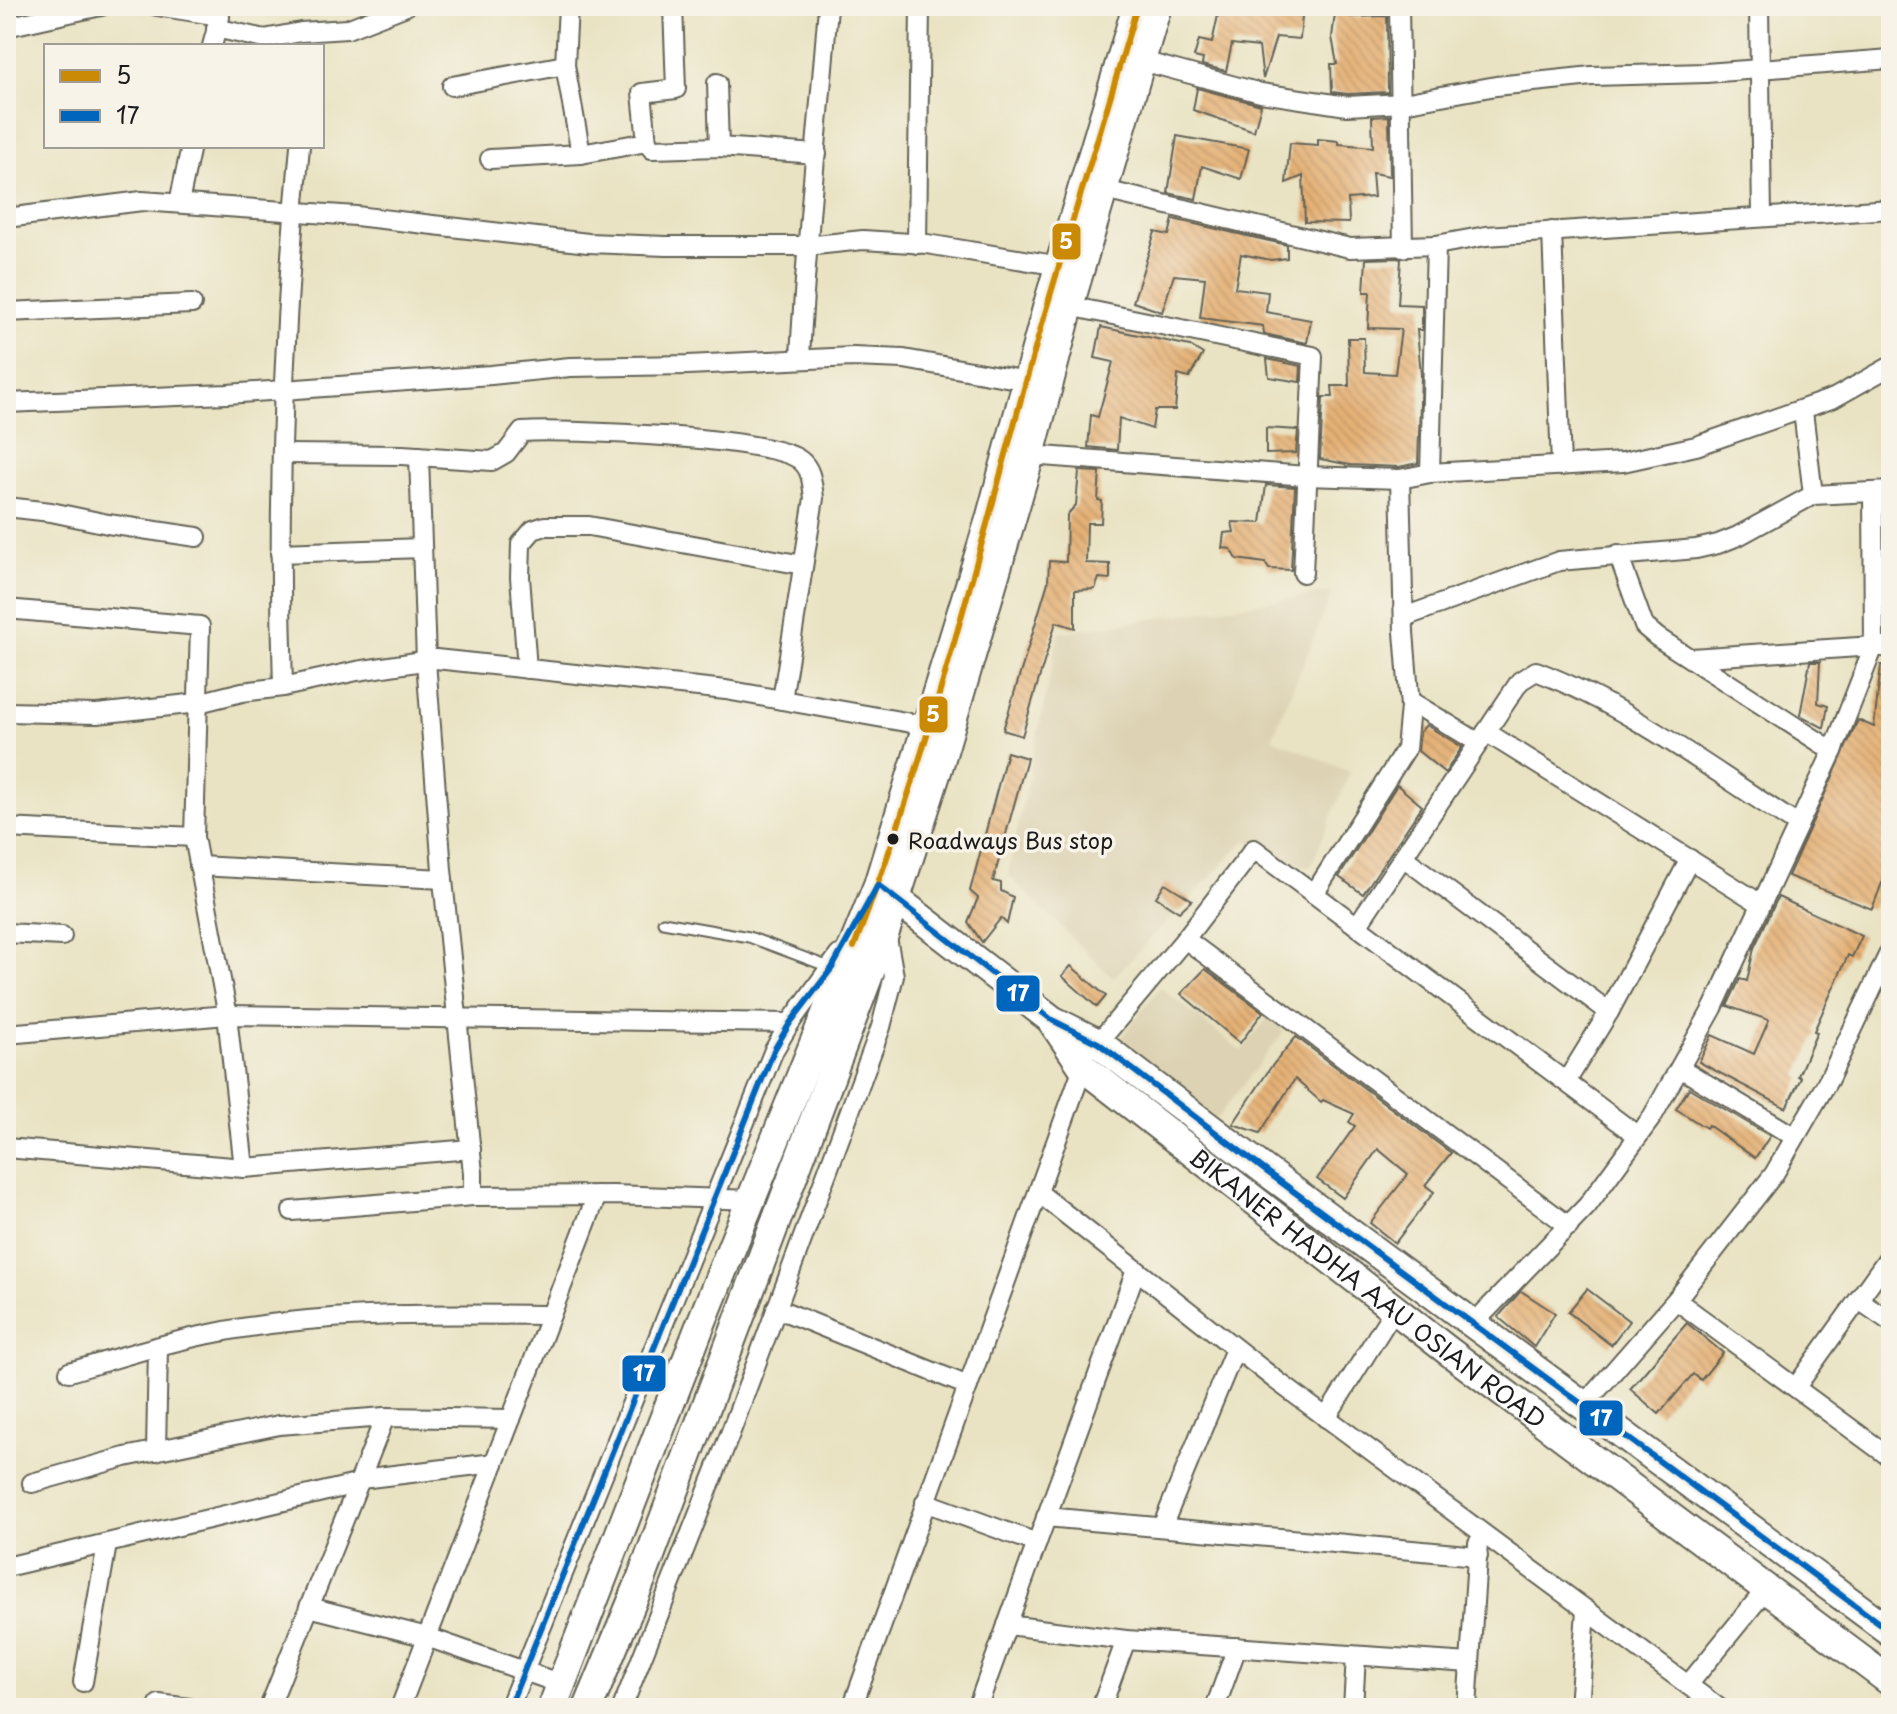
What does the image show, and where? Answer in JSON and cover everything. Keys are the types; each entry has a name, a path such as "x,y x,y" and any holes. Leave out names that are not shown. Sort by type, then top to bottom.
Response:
{"main road":[{"path":"588,1708 639,1585 886,929 887,892 928,726 1137,6"},
{"path":"556,1696 752,1200 938,768 1157,6"},
{"name":"BIKANER HADHA AAU OSIAN ROAD","path":"887,892 1052,1020 1098,1043 1266,1171 1891,1632"},
{"name":"BIKANER HADHA AAU OSIAN ROAD","path":"1052,1020 1083,1067 1447,1350 1891,1682"}],"street":[{"path":"6,27 101,6"},
{"path":"157,6 264,39 310,39 347,29 406,6"},
{"path":"568,6 565,65 581,154"},
{"path":"673,6 676,89 642,93 647,142 652,149 719,147 817,154"},
{"path":"800,358 806,246 817,154 828,6"},
{"path":"917,244 920,6"},
{"path":"1399,6 1403,248"},
{"path":"1759,6 1762,217"},
{"path":"1142,61 1261,93 1347,106 1403,103 1496,86 1592,76 1759,69 1891,59"},
{"path":"452,86 565,65"},
{"path":"717,83 719,147"},
{"path":"490,159 581,154 647,142"},
{"path":"179,203 191,148"},
{"path":"283,687 280,553 285,388 300,148"},
{"path":"1104,190 1350,248 1403,248 1486,236 1891,209"},
{"path":"6,218 142,201 294,211 588,243 806,246 863,240 917,244 1060,266"},
{"path":"1552,231 1561,466"},
{"path":"1430,473 1436,245"},
{"path":"6,312 192,304"},
{"path":"1069,306 1313,356 1303,573"},
{"path":"6,403 227,394 570,367 688,365 800,358 904,359 1028,381"},
{"path":"1030,455 1306,476 1400,479 1430,473 1623,462 1696,446 1803,411 1834,398 1891,366"},
{"path":"1803,411 1813,495"},
{"path":"283,454 419,456 492,461 506,453 522,432 550,430 681,437 777,449 799,458 809,470 814,498 782,700"},
{"path":"419,456 426,661 473,1196"},
{"path":"1314,894 1406,749 1410,701 1400,479"},
{"path":"1404,617 1559,561 1696,549 1718,544 1813,495 1882,492 1882,647 1713,1008 1638,1136 1569,1226 1474,1323"},
{"path":"6,507 197,537"},
{"path":"527,669 520,577 521,544 533,530 545,526 589,526 803,565"},
{"path":"280,553 422,548"},
{"path":"1618,554 1644,626 1833,751"},
{"path":"6,609 200,626 194,837 227,1015 244,1168"},
{"path":"1691,658 1882,647"},
{"path":"6,712 97,714 198,703 242,692 436,659 726,690 928,726"},
{"path":"1357,926 1520,681 1536,671 1617,709 1798,825"},
{"path":"1410,701 1482,738 1761,904"},
{"path":"6,828 194,837"},
{"path":"1098,1043 1185,939 1254,849 1638,1136"},
{"path":"1403,857 1609,1012"},
{"path":"1566,1082 1609,1012 1690,859"},
{"path":"199,866 443,879"},
{"path":"509,1708 774,1050 790,1023 887,892"},
{"path":"622,1708 881,1027 894,976 886,929"},
{"path":"6,933 62,936"},
{"path":"1185,939 1569,1226"},
{"path":"1585,1404 1676,1300 1774,1174 1829,1079 1891,949"},
{"path":"6,1034 227,1015 790,1023"},
{"path":"852,1708 1083,1067"},
{"path":"1680,1068 1795,1137"},
{"path":"6,1148 244,1168 471,1149"},
{"path":"1039,1193 1326,1418 1586,1610 1694,1695 1719,1708"},
{"path":"292,1211 473,1196 597,1195 752,1200"},
{"path":"400,1708 597,1195"},
{"path":"1796,1387 1891,1254"},
{"path":"977,1708 1136,1270"},
{"path":"1676,1300 1891,1458"},
{"path":"1859,1300 1891,1322"},
{"path":"776,1308 968,1386"},
{"path":"1326,1418 1395,1308"},
{"path":"69,1372 210,1333 308,1320 422,1313 551,1315"},
{"path":"156,1451 158,1348"},
{"path":"1162,1527 1235,1349"},
{"path":"32,1483 156,1451 279,1425 385,1417 511,1419"},
{"path":"269,1708 385,1417"},
{"path":"6,1567 356,1484 361,1479 494,1463"},
{"path":"925,1502 1037,1543"},
{"path":"1046,1517 1478,1556"},
{"path":"1467,1708 1479,1531"},
{"path":"83,1682 107,1544"},
{"path":"1694,1695 1767,1588"},
{"path":"309,1607 427,1637 524,1671 556,1696"},
{"path":"1579,1708 1586,1610"},
{"path":"1007,1625 1126,1640 1470,1663"},
{"path":"1101,1708 1126,1640"},
{"path":"1215,1708 1237,1647"},
{"path":"1353,1708 1356,1656"},
{"path":"159,1704 189,1708"}],"lane":[{"path":"663,922 749,937 832,968"}],"shaded area":[{"path":"1333,592 1272,738 1350,772 1310,868 1245,841 1113,978 1008,875 1059,633"},
{"path":"1160,987 1241,1051 1276,1007 1283,1033 1216,1120 1117,1043"}],"building":[{"path":"1220,6 1303,6 1300,39 1276,37 1263,79 1259,47 1232,44 1226,71 1202,65 1203,59 1194,57 1199,40 1212,43"},
{"path":"1336,6 1351,6 1351,17 1387,16 1388,92 1332,92 1331,64 1337,64 1332,37"},
{"path":"1197,88 1261,105 1254,131 1193,110"},
{"path":"1389,116 1390,176 1372,173 1374,197 1348,199 1349,223 1305,222 1303,176 1286,183 1290,143 1318,145 1318,139 1373,147 1372,117"},
{"path":"1177,136 1249,149 1241,179 1202,166 1196,199 1168,193"},
{"path":"1173,219 1287,245 1287,258 1271,260 1241,254 1235,288 1268,292 1266,312 1311,320 1307,343 1264,334 1263,326 1200,318 1205,278 1174,275 1162,312 1133,302 1155,232 1169,235"},
{"path":"1366,259 1401,259 1398,304 1422,305 1422,330 1417,330 1421,375 1418,463 1399,467 1350,465 1320,459 1323,397 1333,397 1332,386 1349,386 1348,338 1364,338 1365,372 1395,374 1401,329 1368,328 1370,292 1364,292"},
{"path":"1101,327 1190,346 1203,354 1189,378 1178,375 1175,410 1155,410 1152,429 1119,418 1117,450 1088,447 1091,415 1098,417 1113,362 1095,358"},
{"path":"1267,359 1301,366 1300,382 1269,377"},
{"path":"1266,428 1298,430 1296,453 1266,454"},
{"path":"1079,471 1100,472 1098,500 1102,501 1101,523 1087,523 1086,563 1110,564 1110,579 1099,578 1095,589 1075,590 1075,628 1056,622 1022,736 1003,730 1048,582 1049,561 1066,562 1067,515 1076,505"},
{"path":"1266,485 1295,487 1291,570 1269,569 1265,563 1237,559 1231,549 1222,548 1224,533 1234,532 1232,522 1261,523"},
{"path":"1810,662 1820,662 1818,703 1828,706 1824,728 1800,715"},
{"path":"1881,665 1891,665 1891,874 1886,885 1882,883 1872,909 1788,876 1858,720 1874,727"},
{"path":"1426,725 1462,747 1445,773 1418,751 1420,732"},
{"path":"1007,752 1027,758 993,881 1001,883 1001,891 1013,897 1007,924 1001,918 982,942 968,922 978,898 970,891"},
{"path":"1397,785 1422,806 1363,894 1339,877"},
{"path":"1165,883 1192,900 1179,912 1156,897"},
{"path":"1778,897 1862,936 1852,957 1848,955 1814,1031 1817,1032 1798,1076 1801,1078 1786,1108 1699,1062 1712,1035 1754,1054 1769,1020 1727,1006 1740,979 1747,981 1754,948"},
{"path":"1071,966 1106,996 1097,1007 1062,976"},
{"path":"1205,969 1263,1012 1240,1043 1181,994"},
{"path":"1296,1037 1451,1153 1425,1185 1434,1192 1395,1243 1370,1223 1408,1174 1378,1149 1343,1198 1317,1179 1355,1126 1349,1122 1354,1114 1323,1100 1321,1102 1295,1079 1260,1133 1233,1124 1271,1067"},
{"path":"1689,1088 1770,1136 1755,1158 1708,1125 1706,1128 1676,1109"},
{"path":"1587,1289 1629,1321 1611,1345 1568,1312"},
{"path":"1521,1291 1555,1313 1534,1347 1498,1317"},
{"path":"1687,1323 1723,1353 1701,1380 1693,1374 1659,1414 1630,1389"}],"transit line":[{"name":"5","path":"854,947 935,708 1048,303 1137,6"},
{"name":"17","path":"509,1708 774,1050 790,1023 832,968 878,885 1052,1020 1098,1043 1266,1171 1891,1632"}],"place":[{"name":"Roadways Bus stop","path":"893,839"}]}
